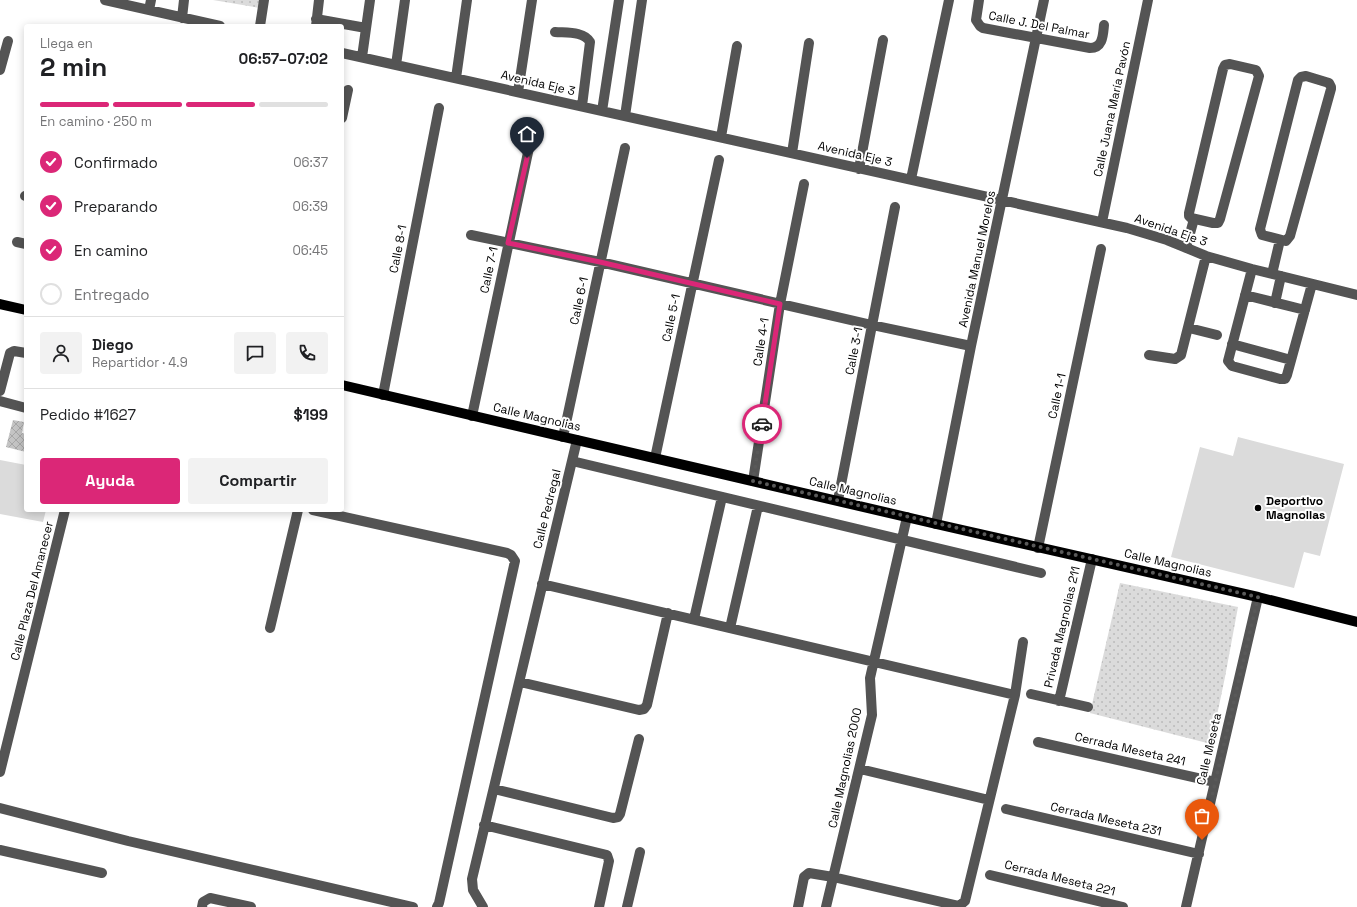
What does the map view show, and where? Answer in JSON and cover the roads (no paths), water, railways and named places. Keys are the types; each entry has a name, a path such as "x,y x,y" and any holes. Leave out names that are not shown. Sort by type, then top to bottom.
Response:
{"main road":[{"path":"0,304 24,310"},
{"name":"Calle Magnolias","path":"344,385 1038,548 1258,597 1357,622"}],"street":[{"path":"105,0 150,5 182,18 210,24"},
{"path":"182,18 184,0"},
{"path":"260,24 264,0"},
{"path":"319,0 316,22 333,24"},
{"path":"362,57 370,0"},
{"path":"396,65 405,0"},
{"path":"456,78 467,0"},
{"path":"518,92 532,0"},
{"path":"602,111 619,0"},
{"path":"625,116 642,0"},
{"path":"911,179 949,0"},
{"name":"Calle J. Del Palmar","path":"979,0 976,20 980,26 1094,48 1100,44 1104,25"},
{"name":"Avenida Manuel Morelos","path":"936,524 971,346 1044,0"},
{"name":"Calle Juana María Pavón","path":"1102,222 1148,0"},
{"path":"344,25 366,28"},
{"path":"555,32 582,35 588,38 590,42 582,106"},
{"path":"859,169 883,40"},
{"path":"0,70 8,41"},
{"path":"792,153 809,43"},
{"path":"721,137 737,46"},
{"name":"Avenida Eje 3","path":"344,53 859,169 911,179 1002,201 1102,222 1148,233 1206,256 1252,270 1357,295"},
{"path":"1230,64 1256,70 1259,76 1219,221 1213,223 1194,219 1190,217 1188,213 1223,68 1225,65 1230,64"},
{"path":"1306,76 1329,83 1331,89 1290,236 1286,241 1280,240 1262,235 1260,229 1298,80 1301,77 1306,76"},
{"path":"344,109 348,90"},
{"name":"Calle 8-1","path":"383,395 439,108"},
{"name":"Calle 7-1","path":"472,416 533,129"},
{"name":"Calle 6-1","path":"563,437 625,148"},
{"name":"Calle 5-1","path":"655,458 719,160"},
{"name":"Calle 4-1","path":"753,481 780,304 804,184"},
{"name":"Calle 3-1","path":"838,500 895,207"},
{"path":"1186,248 1194,219"},
{"path":"470,235 600,262 872,325 971,346"},
{"path":"1275,303 1276,275 1280,240"},
{"name":"Calle 1-1","path":"1038,548 1101,249"},
{"path":"1149,355 1172,359 1179,358 1183,352 1206,256"},
{"path":"1252,270 1228,361 1232,366 1282,379 1286,377 1312,284"},
{"path":"1245,295 1305,310"},
{"path":"1189,328 1217,335"},
{"path":"1232,344 1291,360"},
{"path":"0,390 10,353 14,351 24,353"},
{"path":"0,401 24,408"},
{"name":"Calle Pedregal","path":"494,790 577,440"},
{"path":"572,462 1041,573"},
{"path":"694,619 722,497"},
{"path":"730,628 758,506"},
{"name":"Calle Plaza Del Amanecer","path":"0,772 65,512"},
{"path":"270,628 298,512"},
{"path":"322,512 507,553 511,555 515,561 437,907"},
{"name":"Calle Magnolias 2000","path":"826,907 872,715 869,684 907,517"},
{"name":"Privada Magnolias 211","path":"1059,701 1092,559"},
{"path":"542,584 1015,695"},
{"name":"Calle Meseta","path":"1186,907 1258,597"},
{"path":"520,682 639,710 644,709 647,705 668,613"},
{"path":"798,907 804,877 806,874 811,873 955,905 962,904 967,898 1015,695 1023,642"},
{"path":"1032,694 1088,707"},
{"path":"483,907 473,890 472,883 484,826 494,790 613,818 618,817 638,739"},
{"name":"Cerrada Meseta 241","path":"1038,742 1215,782"},
{"path":"860,769 989,800"},
{"path":"0,808 128,841 413,907"},
{"name":"Cerrada Meseta 231","path":"1006,808 1199,854"},
{"path":"484,826 607,855 609,861 599,907"},
{"path":"0,850 102,873"},
{"path":"627,907 640,852"},
{"name":"Cerrada Meseta 221","path":"990,875 1123,907"},
{"path":"202,907 203,902 210,898 251,907"}],"place":[{"name":"Deportivo Magnolias","path":"1258,508"}]}
